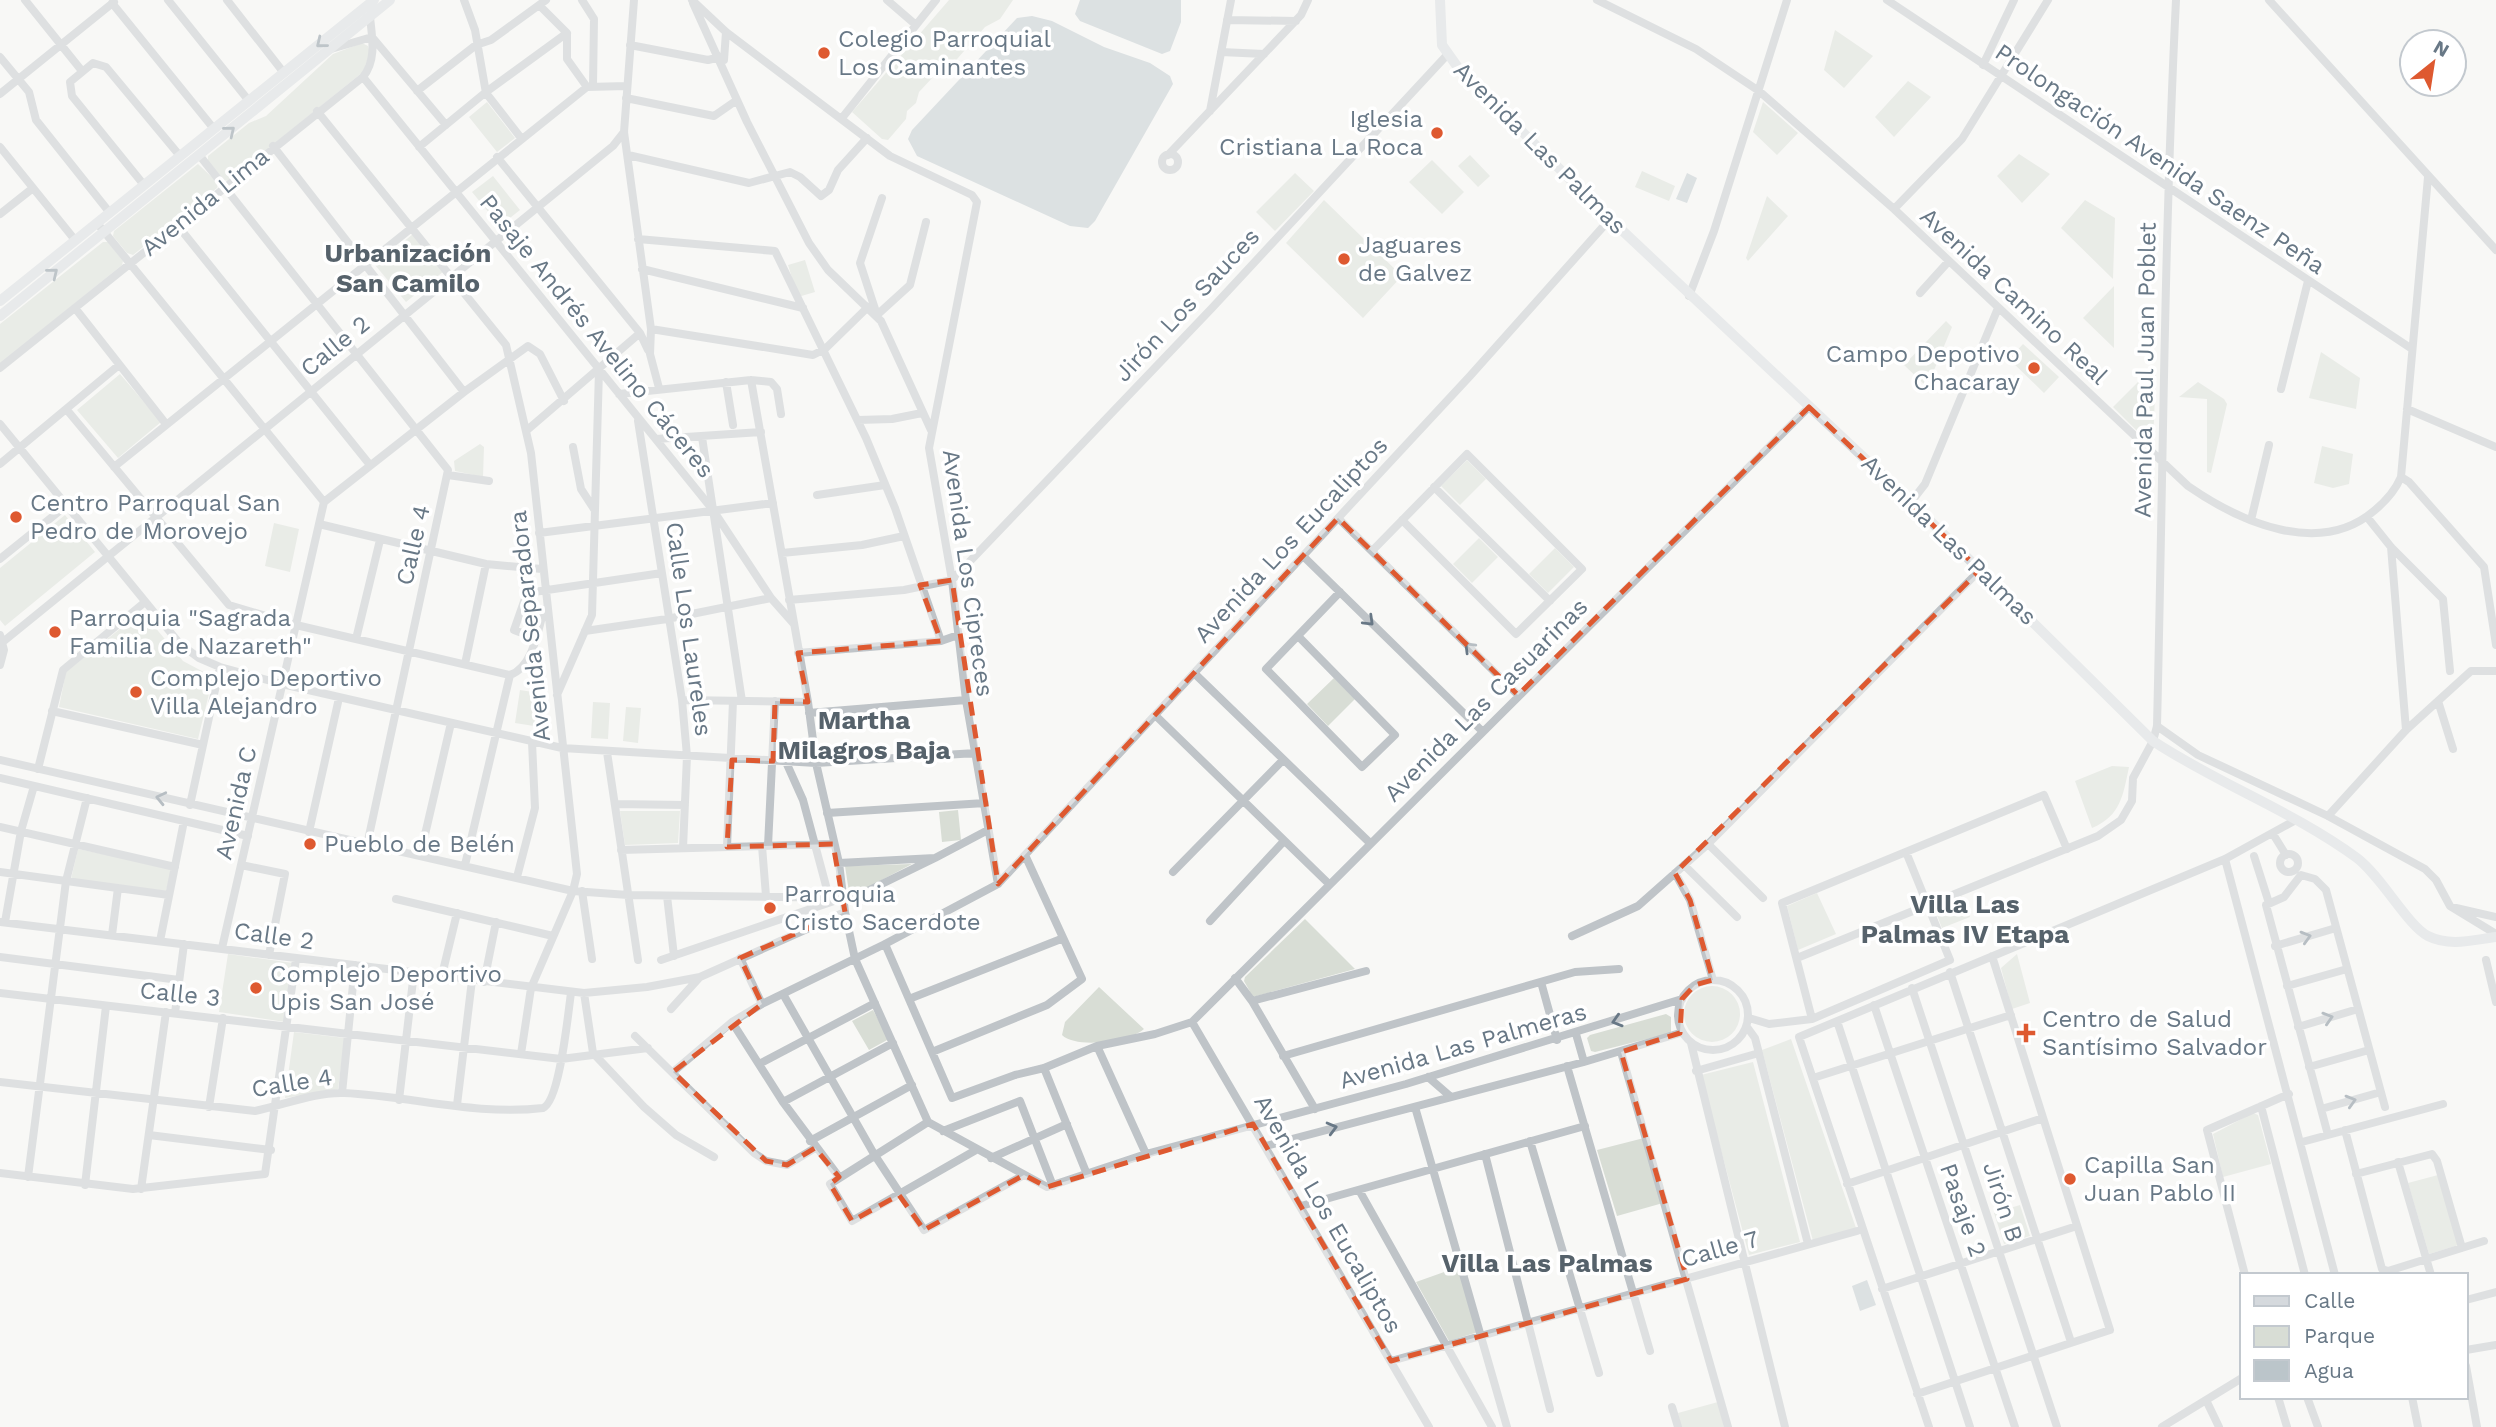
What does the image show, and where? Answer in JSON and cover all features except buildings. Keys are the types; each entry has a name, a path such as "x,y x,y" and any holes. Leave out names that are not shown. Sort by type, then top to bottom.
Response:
{"main road":[{"name":"Avenida Lima","path":"0,301 374,0"},
{"name":"Avenida Lima","path":"0,316 390,0"},
{"path":"1440,0 1440,37 1447,55"},
{"name":"Avenida Las Palmas","path":"1447,55 1689,296 1911,502 2153,741 2194,768 2272,806 2357,858 2376,874 2424,934 2440,941 2456,943 2496,935"}],"street":[{"path":"24,0 82,71"},
{"path":"100,0 112,4 214,129"},
{"path":"168,0 249,101"},
{"path":"227,0 284,73"},
{"path":"464,0 475,30 486,92 521,138"},
{"path":"582,0 594,19 590,86"},
{"path":"634,0 624,132 651,329 650,354"},
{"path":"692,0 721,57 723,70 737,100 809,243 828,270 877,315"},
{"name":"Avenida Los Cipreces","path":"692,0 726,32 890,156 972,195 977,202 929,448 952,580 966,700 998,884"},
{"path":"887,0 916,25"},
{"path":"842,118 936,0"},
{"path":"1210,111 1231,0"},
{"path":"1168,155 1296,21 1308,0"},
{"name":"Avenida Camino Real","path":"1597,0 1696,50 1759,91 1894,209 2165,467 2211,502 2251,520 2297,532 2322,534 2340,531 2367,517 2395,491 2401,477"},
{"path":"1689,296 1710,242 1787,0"},
{"name":"Prolongación Avenida Saenz Peña","path":"1887,0 2412,349"},
{"path":"1983,65 2014,0"},
{"path":"1894,209 1962,139 2048,0"},
{"name":"Avenida Paul Juan Poblet","path":"1797,958 2098,836 2122,820 2132,801 2133,778 2153,741 2157,726 2165,467 2163,370 2167,188 2176,0"},
{"path":"2269,0 2496,250"},
{"path":"417,91 476,45 491,40 543,3 567,33 567,59 590,86"},
{"path":"0,94 112,4"},
{"path":"363,77 371,64 370,17"},
{"path":"1227,20 1296,21"},
{"path":"721,57 726,32"},
{"path":"419,147 486,92 567,33"},
{"path":"331,50 372,37"},
{"path":"372,37 446,125"},
{"path":"630,45 690,58 708,60 721,57"},
{"path":"1221,52 1264,54"},
{"name":"Jirón Los Sauces","path":"952,580 1222,298 1447,55"},
{"path":"0,57 29,92 36,120 110,213"},
{"path":"144,185 72,96 70,82 82,71 93,63 106,66 180,156"},
{"name":"Avenida Lima","path":"0,368 178,226 273,146 363,77"},
{"name":"Pasaje Andrés Avelino Cáceres","path":"363,77 713,510 771,598 794,624"},
{"path":"114,467 521,138 590,86 627,86"},
{"path":"626,98 714,116 737,100"},
{"name":"Avenida Separadora","path":"317,111 506,345 526,431 578,891"},
{"name":"Calle 2","path":"2,638 108,556 613,146 624,132"},
{"path":"628,155 749,183 761,181 774,174 790,172 824,195 838,170 867,138"},
{"path":"273,146 464,392"},
{"path":"0,147 75,240"},
{"name":"Calle 4","path":"200,156 444,462 448,475 367,845"},
{"path":"498,157 639,333 650,354 659,388"},
{"path":"2428,177 2401,477 2410,482 2484,567 2496,645"},
{"path":"0,214 33,188"},
{"path":"882,198 860,263 877,315 931,430"},
{"name":"Avenida Los Eucaliptos","path":"998,884 1338,518 1610,219"},
{"path":"877,315 909,285 926,222"},
{"path":"97,223 324,502 464,392 528,346 540,354 564,401"},
{"path":"178,226 370,465"},
{"path":"638,239 775,251 858,419 942,641"},
{"path":"1920,293 1948,262"},
{"path":"642,269 803,308"},
{"path":"2281,389 2308,281"},
{"path":"651,329 813,355 825,349 868,307"},
{"path":"75,308 166,424"},
{"path":"1911,502 1925,484 1998,308"},
{"path":"526,431 564,401 639,333"},
{"path":"0,464 119,365"},
{"path":"557,695 592,615 599,370"},
{"path":"619,394 751,380 775,384 781,414"},
{"path":"751,380 808,702 816,763 839,863 845,912 855,959 928,1122 991,1158 1050,1187"},
{"path":"726,382 733,425"},
{"name":"Avenida Las Casuarinas","path":"1192,1022 1809,407"},
{"path":"2407,409 2496,447"},
{"path":"66,410 229,605 296,625 510,675"},
{"path":"858,419 892,419 922,413"},
{"name":"Calle Los Laureles","path":"637,417 682,700 687,756 683,848"},
{"path":"0,424 180,644 199,658 220,667 339,698 562,748 816,763 976,753"},
{"path":"656,439 761,432"},
{"path":"702,437 728,607 737,701 727,847"},
{"path":"2251,520 2269,445"},
{"path":"573,447 581,489 594,509"},
{"path":"1372,551 1402,520 1434,487 1467,454 1582,569 1516,634 1402,520"},
{"path":"448,475 489,481"},
{"path":"817,495 885,485"},
{"path":"1434,487 1550,601"},
{"name":"Avenida C","path":"222,948 324,502"},
{"path":"539,533 773,503"},
{"path":"0,559 66,505"},
{"path":"2367,517 2390,547 2439,592 2443,600 2449,671"},
{"path":"1338,518 1518,695"},
{"path":"318,524 486,564 542,569"},
{"path":"782,553 862,545 904,536"},
{"path":"356,639 380,540"},
{"path":"2390,547 2406,730"},
{"path":"1303,556 1482,731"},
{"path":"465,664 486,564"},
{"path":"1572,936 1637,906 1708,844 1980,570"},
{"path":"535,638 514,630 526,593 662,573"},
{"path":"789,600 904,590 952,580"},
{"path":"1298,636 1395,735 1362,767 1266,669 1340,592"},
{"path":"585,631 667,619 771,598"},
{"path":"38,769 63,670 68,663 145,602"},
{"path":"465,865 510,675 523,666 546,604"},
{"path":"798,653 942,641 958,635"},
{"path":"0,665 2,638"},
{"path":"190,805 220,667"},
{"path":"2328,816 2406,730 2471,671 2496,671"},
{"path":"1194,673 1370,843"},
{"path":"309,832 339,698"},
{"path":"682,700 808,702"},
{"path":"809,713 966,700"},
{"path":"766,896 765,846 773,761 775,701"},
{"path":"2438,701 2453,748"},
{"path":"52,711 203,745"},
{"path":"1155,715 1329,884"},
{"path":"420,856 451,723"},
{"path":"2157,726 2198,755 2328,816 2429,872 2450,906 2496,935"},
{"path":"517,877 536,808 532,742"},
{"path":"607,752 638,960"},
{"path":"0,760 251,820 578,891 628,895 853,898 988,830"},
{"path":"1173,872 1283,760"},
{"path":"786,762 803,800 829,897"},
{"path":"0,778 248,836"},
{"path":"3,922 21,831 34,786"},
{"path":"2272,806 2277,793"},
{"path":"1812,1019 1782,903 2045,795 2067,849"},
{"path":"28,1177 48,999 66,881 87,798"},
{"path":"827,813 985,803"},
{"path":"614,804 685,805"},
{"path":"160,941 184,821"},
{"path":"1929,1427 1799,1037 2225,859 2294,821"},
{"path":"0,827 175,867"},
{"path":"2273,834 2286,855 2296,858 2296,874 2284,897 2266,905 2328,1135"},
{"path":"1210,921 1284,841"},
{"path":"621,850 833,844"},
{"path":"1708,844 1763,898"},
{"path":"1748,1023 1769,1024 1812,1019 1950,960 1906,852"},
{"path":"932,1052 1047,1004 1082,979 1024,855"},
{"path":"2286,855 2280,865 2285,871 2315,879 2326,890 2385,1107"},
{"path":"2254,856 2269,903"},
{"path":"839,863 935,858"},
{"path":"2225,859 2335,1273"},
{"path":"241,865 285,874 269,955"},
{"path":"1684,865 1737,917"},
{"path":"0,872 169,895"},
{"path":"1675,873 1690,900 1713,980"},
{"path":"673,1072 732,1022 762,1004 885,944 998,884"},
{"path":"113,935 118,888"},
{"path":"521,1054 530,988 578,891"},
{"path":"578,891 592,959"},
{"path":"667,896 674,956"},
{"path":"661,960 843,898"},
{"path":"396,899 554,936"},
{"path":"2450,906 2496,917"},
{"path":"671,1009 700,977 845,912"},
{"path":"442,975 457,913"},
{"name":"Calle 2","path":"3,922 571,993 647,987 700,977"},
{"path":"484,982 496,922"},
{"path":"2275,946 2336,928"},
{"path":"909,999 1061,939"},
{"path":"141,1188 153,1100 179,981 184,944"},
{"path":"885,944 952,1098 1015,1075 1044,1068 1097,1046 1155,1034 1192,1022"},
{"path":"1917,1394 2110,1330 1992,956"},
{"path":"0,957 179,981"},
{"path":"740,958 762,1004"},
{"path":"0,1173 85,1185 141,1188 265,1174 271,1150 296,959"},
{"path":"2486,960 2496,1002"},
{"path":"342,1093 355,965"},
{"path":"2287,986 2347,969"},
{"path":"1283,1056 1575,972 1619,970"},
{"path":"1252,1002 1366,971"},
{"path":"399,1100 414,972"},
{"path":"1950,972 2071,1342"},
{"path":"1235,978 1315,1109"},
{"path":"457,1105 472,980"},
{"path":"1748,1023 1736,1043 1718,1051 1699,1048 1680,1033 1678,1018 1682,999 1695,985 1713,980 1732,985 1739,991 1748,1008 1748,1023 1755,1038 1808,1244"},
{"path":"1541,982 1557,1040"},
{"name":"Jirón B","path":"1912,988 2057,1427"},
{"name":"Calle 3","path":"0,993 561,1059 648,1048"},
{"path":"561,1059 571,993"},
{"path":"584,993 593,1053 676,1135 714,1157"},
{"path":"783,994 806,1040 898,1195 923,1230 1024,1175"},
{"name":"Avenida Las Palmeras","path":"1050,1187 1086,1172 1146,1154 1557,1040 1682,999"},
{"path":"761,1063 874,1003"},
{"name":"Pasaje 2","path":"1874,1005 2015,1427"},
{"path":"85,1185 106,1006"},
{"path":"2298,1027 2358,1009"},
{"path":"1813,1078 2011,1015"},
{"path":"209,1107 223,1018"},
{"path":"1837,1021 1970,1427"},
{"path":"732,1022 761,1063 783,1102 839,1177"},
{"name":"Avenida Los Eucaliptos","path":"1192,1022 1429,1427"},
{"path":"1755,1038 1769,1024"},
{"name":"Avenida Las Palmeras","path":"1265,1146 1622,1052 1680,1033"},
{"path":"1576,1034 1584,1062"},
{"path":"635,1036 673,1072 704,1107 754,1153 766,1161 787,1165 812,1144 912,1085"},
{"path":"1691,1043 1785,1427"},
{"path":"783,1102 892,1044"},
{"path":"1097,1046 1146,1154"},
{"path":"2309,1067 2369,1051"},
{"path":"1622,1052 1728,1427"},
{"path":"1696,1071 1759,1053"},
{"name":"Calle 4","path":"0,1082 255,1111 276,1103 342,1093 457,1105 534,1109 548,1106 561,1059"},
{"path":"1567,1066 1650,1351"},
{"path":"1044,1068 1086,1172"},
{"path":"1429,1077 1451,1097"},
{"path":"2321,1109 2381,1092"},
{"path":"2244,1273 2207,1130 2289,1094"},
{"path":"943,1131 1020,1101 1050,1187"},
{"path":"2302,1142 2443,1104"},
{"path":"2261,1106 2304,1273"},
{"path":"1415,1107 1507,1427"},
{"path":"1847,1184 2043,1118"},
{"path":"928,1122 830,1184 852,1221 976,1150"},
{"path":"991,1158 1068,1124"},
{"path":"1301,1206 1585,1126"},
{"path":"2344,1130 2380,1267 2388,1271 2484,1241"},
{"path":"149,1135 271,1150"},
{"path":"1530,1141 1599,1373"},
{"path":"1485,1154 1550,1409"},
{"path":"2356,1174 2425,1154 2434,1155 2462,1248"},
{"path":"2398,1162 2430,1273"},
{"path":"1359,1190 1449,1345 1492,1427"},
{"path":"1882,1289 2077,1226"},
{"name":"Calle 7","path":"1391,1361 1857,1231"},
{"path":"2468,1299 2496,1292"},
{"path":"2468,1350 2496,1345"},
{"path":"2468,1377 2477,1427"},
{"path":"2166,1426 2240,1379"},
{"path":"2279,1399 2287,1427"},
{"path":"2308,1399 2318,1427"},
{"path":"2412,1399 2418,1427"},
{"path":"2206,1400 2219,1427"},
{"path":"1672,1407 1678,1427"}],"highlighted area":[{"path":"1809,407 1980,570 1675,873 1690,900 1713,980 1695,985 1682,999 1680,1033 1621,1052 1687,1279 1391,1361 1253,1124 1047,1187 1024,1175 924,1230 899,1195 852,1221 830,1184 839,1177 815,1148 787,1165 766,1161 673,1072 762,1004 740,958 845,912 833,844 727,847 732,760 773,761 775,701 808,702 798,653 941,641 920,585 952,580 998,884 1338,518 1518,695"}],"green space":[{"path":"949,0 1013,0 1000,19 985,27 951,66 934,76 919,92 916,103 907,111 906,119 888,140 882,139 852,112"},
{"path":"1835,30 1873,56 1844,88 1824,70"},
{"path":"362,43 368,46 370,53 363,72 228,181 224,180 208,161 208,156 249,123 266,116 333,54"},
{"path":"1908,81 1931,97 1894,137 1875,117"},
{"path":"487,102 515,138 497,152 469,117"},
{"path":"1763,102 1798,133 1777,155 1753,132"},
{"path":"2019,154 2050,174 2022,203 1997,176"},
{"path":"1470,155 1490,176 1478,187 1458,166"},
{"path":"1432,160 1464,192 1442,214 1409,182"},
{"path":"198,164 218,183 217,188 133,255 127,253 113,236 114,231"},
{"path":"1642,171 1675,186 1669,201 1635,187"},
{"path":"1295,173 1314,191 1275,231 1256,212"},
{"path":"493,176 520,210 500,226 472,192"},
{"path":"1767,196 1788,216 1748,261 1746,258"},
{"name":"Jaguares de Galvez","path":"1324,200 1402,276 1363,318 1286,243"},
{"path":"2085,200 2115,218 2113,279 2061,228"},
{"path":"413,234 444,271 406,302 375,265"},
{"path":"103,242 108,242 123,261 122,265 0,364 0,324"},
{"path":"805,260 815,292 798,297 788,265"},
{"path":"2114,286 2114,348 2083,318"},
{"path":"1946,321 1952,327 1927,387 1904,365"},
{"name":"Campo Depotivo Chacaray","path":"2023,344 2059,377 2044,393 2009,359"},
{"path":"2321,352 2360,378 2356,409 2309,398"},
{"path":"2148,372 2156,372 2153,443 2149,443 2113,407"},
{"path":"120,374 161,422 118,458 77,410"},
{"path":"2198,382 2224,399 2227,404 2211,473 2207,472 2207,399 2179,397"},
{"path":"480,444 484,447 483,477 455,471 454,461"},
{"path":"2322,446 2353,454 2349,484 2333,488 2314,483"},
{"path":"1467,460 1486,479 1460,505 1441,486"},
{"path":"65,515 95,552 5,626 0,620 0,568"},
{"path":"274,523 299,529 290,572 265,566"},
{"path":"1479,538 1498,557 1472,583 1453,564"},
{"path":"1555,548 1574,567 1548,593 1529,574"},
{"name":"Complejo Deportivo Villa Alejandro","path":"136,616 142,622 149,620 183,661 213,677 198,739 59,707 66,672"},
{"path":"1334,678 1355,699 1328,726 1307,704"},
{"path":"520,690 539,693 534,726 515,723"},
{"path":"593,702 610,703 608,739 591,738"},
{"path":"626,707 641,708 638,743 623,741"},
{"path":"2112,766 2129,767 2122,795 2115,811 2092,828 2075,781"},
{"path":"958,810 961,840 942,842 939,812"},
{"path":"620,811 680,811 678,843 625,845"},
{"path":"78,849 172,868 166,891 71,879"},
{"path":"912,864 855,894 849,892 845,866"},
{"path":"1817,893 1836,934 1798,950 1787,906"},
{"path":"1962,896 1970,917 1942,928 1934,908"},
{"path":"1305,919 1355,969 1253,997 1244,981 1245,977"},
{"name":"Complejo Deportivo Upis San José","path":"228,954 293,963 285,1022 219,1012"},
{"path":"2017,954 2030,1003 2012,1009 2001,968"},
{"path":"1707,986 1717,986 1732,994 1738,1003 1738,1025 1732,1034 1717,1042 1707,1042 1689,1030 1684,1019 1684,1009 1696,991"},
{"path":"1099,987 1144,1029 1127,1037 1090,1043 1062,1035 1065,1022"},
{"path":"873,1010 889,1039 869,1050 852,1021"},
{"path":"1666,1014 1671,1017 1671,1033 1591,1051 1587,1038 1590,1035"},
{"path":"294,1032 345,1038 338,1089 285,1098"},
{"path":"1791,1039 1856,1228 1813,1241 1762,1050"},
{"path":"1753,1062 1800,1242 1749,1255 1701,1075"},
{"path":"2253,1113 2258,1115 2271,1164 2223,1177 2213,1134"},
{"path":"1644,1138 1663,1203 1617,1216 1597,1150"},
{"path":"2438,1175 2459,1245 2429,1254 2408,1183"},
{"path":"2020,1205 2030,1236 2004,1244 1994,1213"},
{"path":"1461,1266 1478,1332 1449,1341 1416,1282"},
{"path":"1718,1402 1724,1427 1681,1427 1678,1413"}],"water":[{"path":"1080,0 1181,0 1181,22 1170,51 1162,54 1080,21 1075,14"},
{"path":"1032,16 1052,21 1104,47 1150,63 1170,76 1173,84 1095,221 1088,228 1070,226 917,156 908,139 912,130 1017,18"},
{"path":"1687,173 1697,178 1687,203 1676,199"},
{"path":"1867,1280 1876,1305 1860,1311 1852,1286"}],"place":[{"name":"Colegio Parroquial Los Caminantes","path":"824,53"},
{"name":"Iglesia Cristiana La Roca","path":"1437,133"},
{"name":"Jaguares de Galvez","path":"1344,259"},
{"name":"Campo Depotivo Chacaray","path":"2034,368"},
{"name":"Centro Parroqual San Pedro de Morovejo","path":"16,517"},
{"name":"Parroquia \"Sagrada Familia de Nazareth\"","path":"55,632"},
{"name":"Complejo Deportivo Villa Alejandro","path":"136,692"},
{"name":"Pueblo de Belén","path":"310,844"},
{"name":"Parroquia Cristo Sacerdote","path":"770,908"},
{"name":"Complejo Deportivo Upis San José","path":"256,988"},
{"name":"Centro de Salud Santísimo Salvador","path":"2026,1033"},
{"name":"Capilla San Juan Pablo II","path":"2070,1179"}],"district":[{"name":"Urbanización San Camilo","path":"408,268"},
{"name":"Martha Milagros Baja","path":"864,735"},
{"name":"Villa Las Palmas IV Etapa","path":"1965,919"},
{"name":"Villa Las Palmas","path":"1547,1263"}]}
